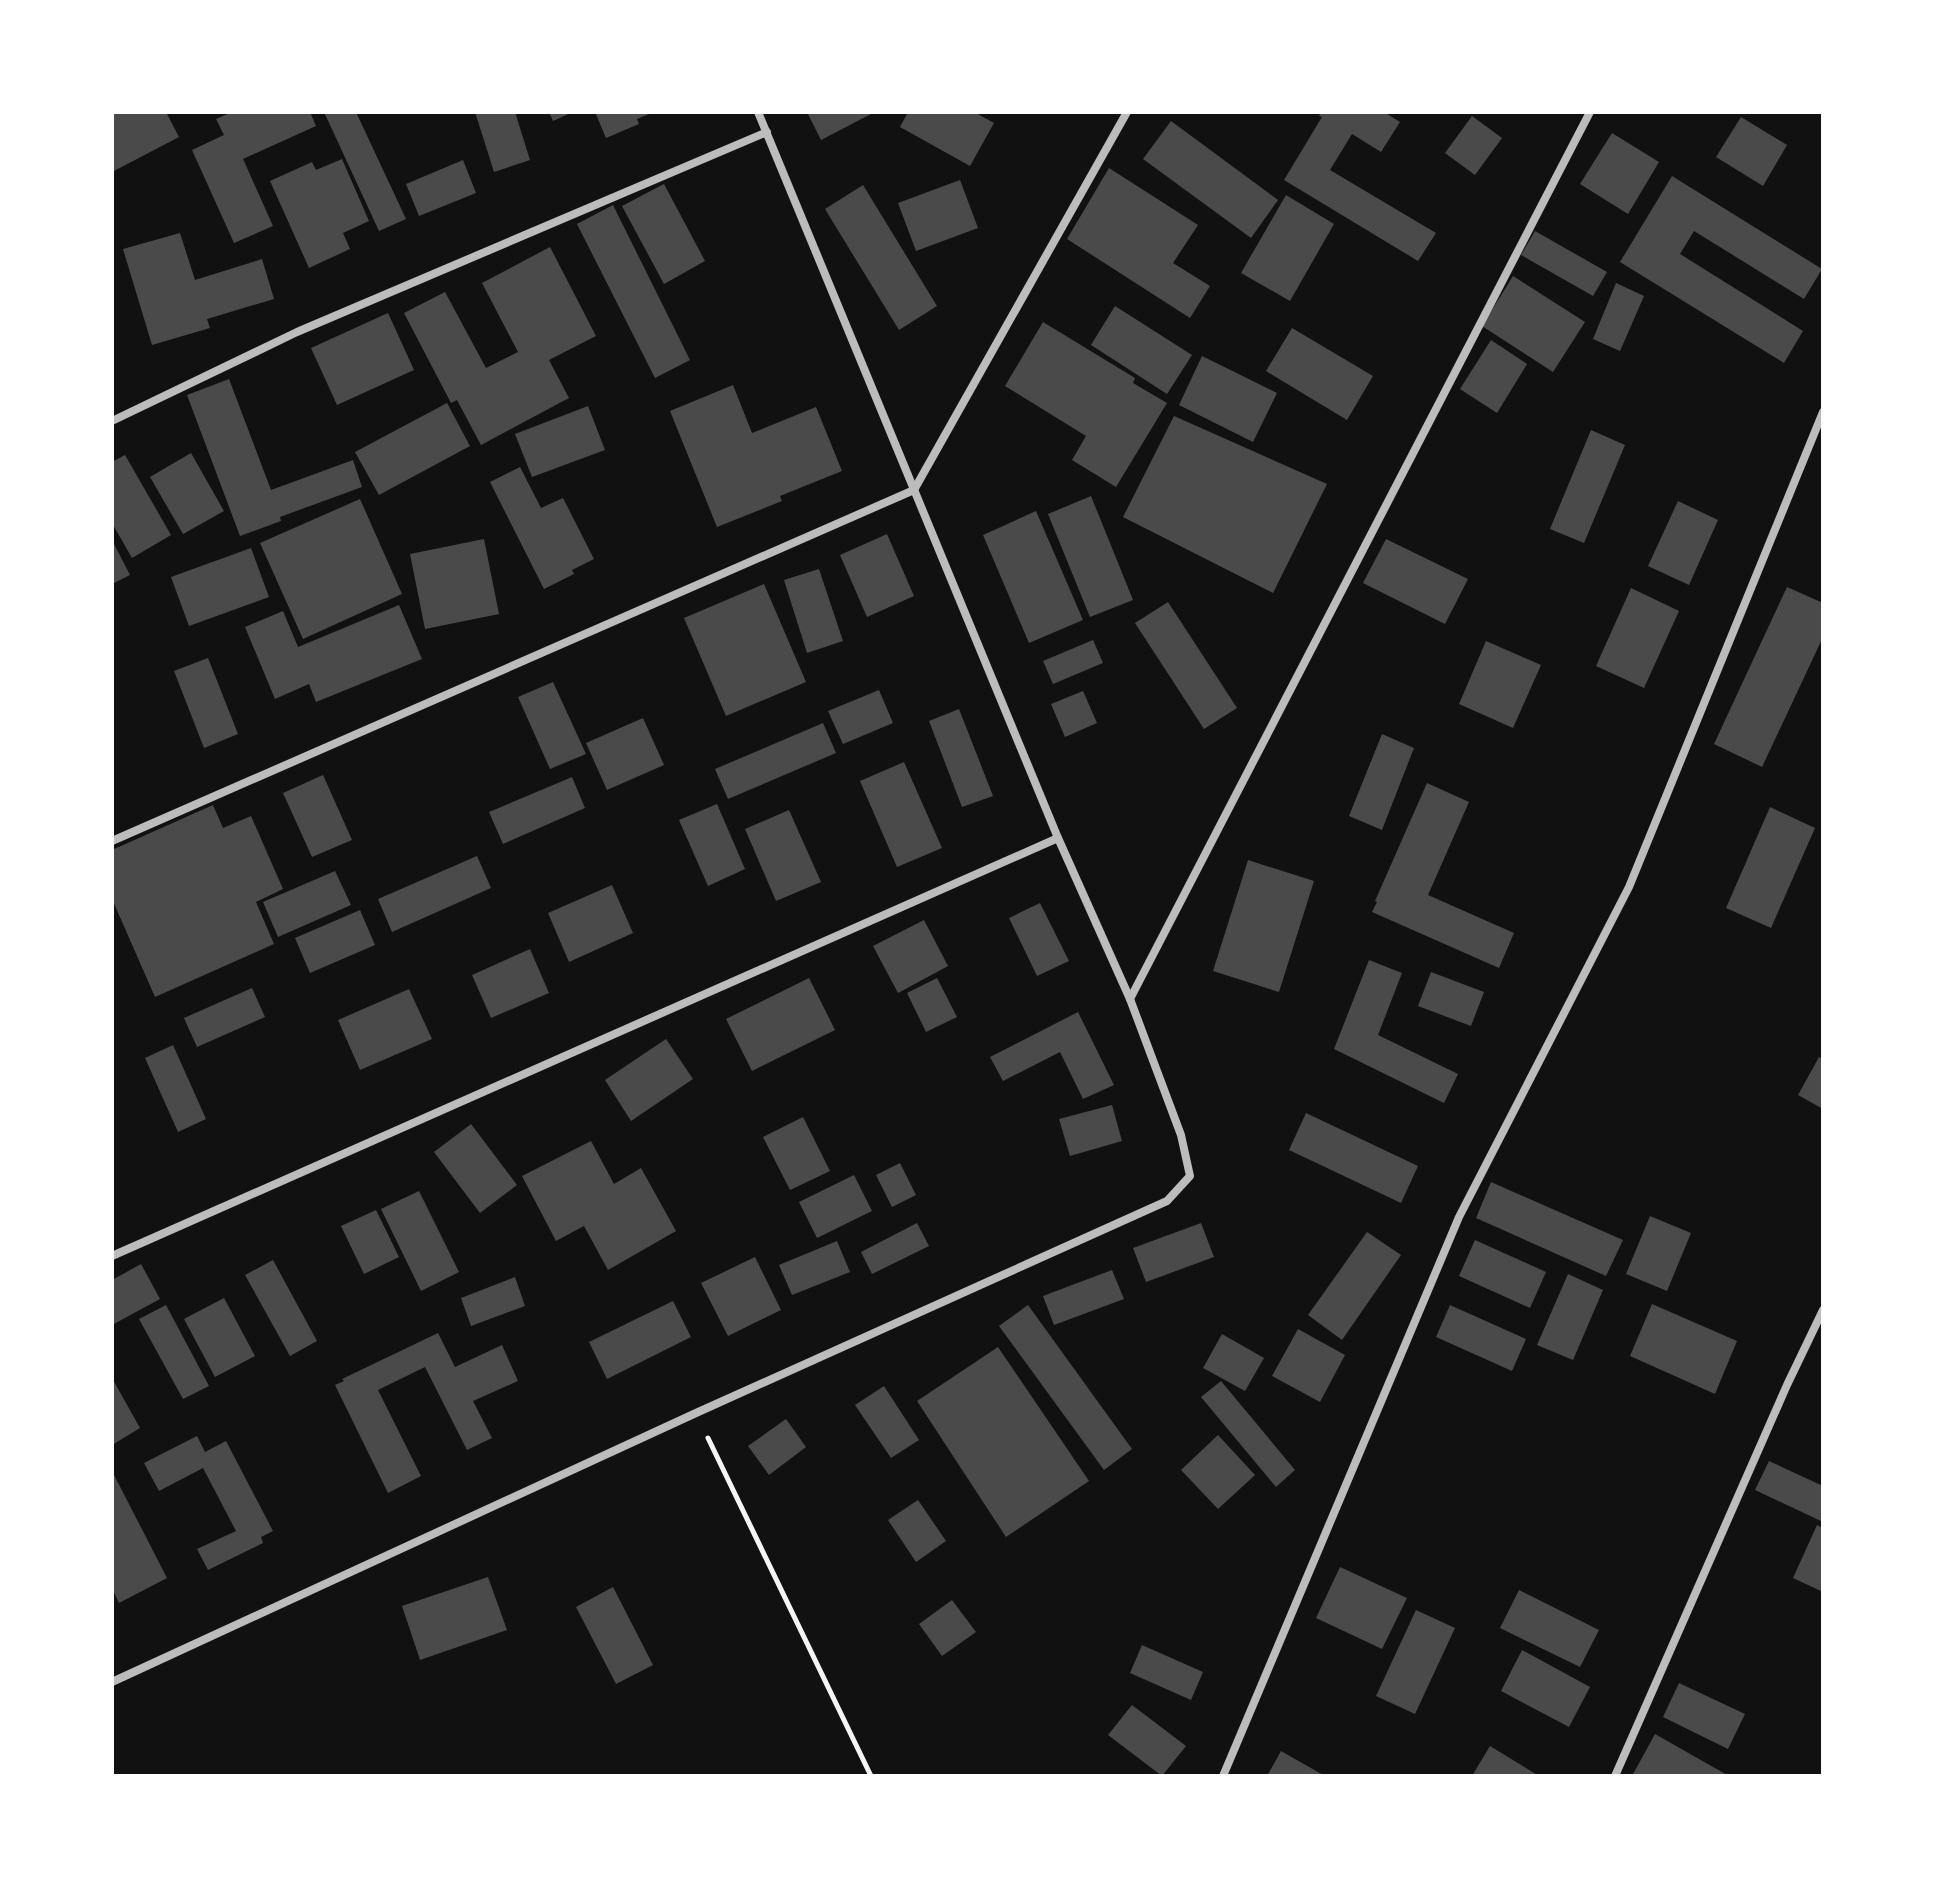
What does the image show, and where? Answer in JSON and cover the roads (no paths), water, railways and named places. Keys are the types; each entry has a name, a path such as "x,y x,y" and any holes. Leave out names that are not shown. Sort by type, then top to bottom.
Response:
{"street":[{"path":"112,1682 696,1413 1167,1201 1190,1176 1181,1135 1130,999 1058,838 758,112"},
{"path":"112,841 914,490 1127,112"},
{"path":"1130,999 1590,112"},
{"path":"112,421 297,332 767,132"},
{"path":"1223,1776 1459,1217 1629,887 1823,412"},
{"path":"112,1256 1058,838"},
{"path":"1615,1776 1823,1310"}]}
